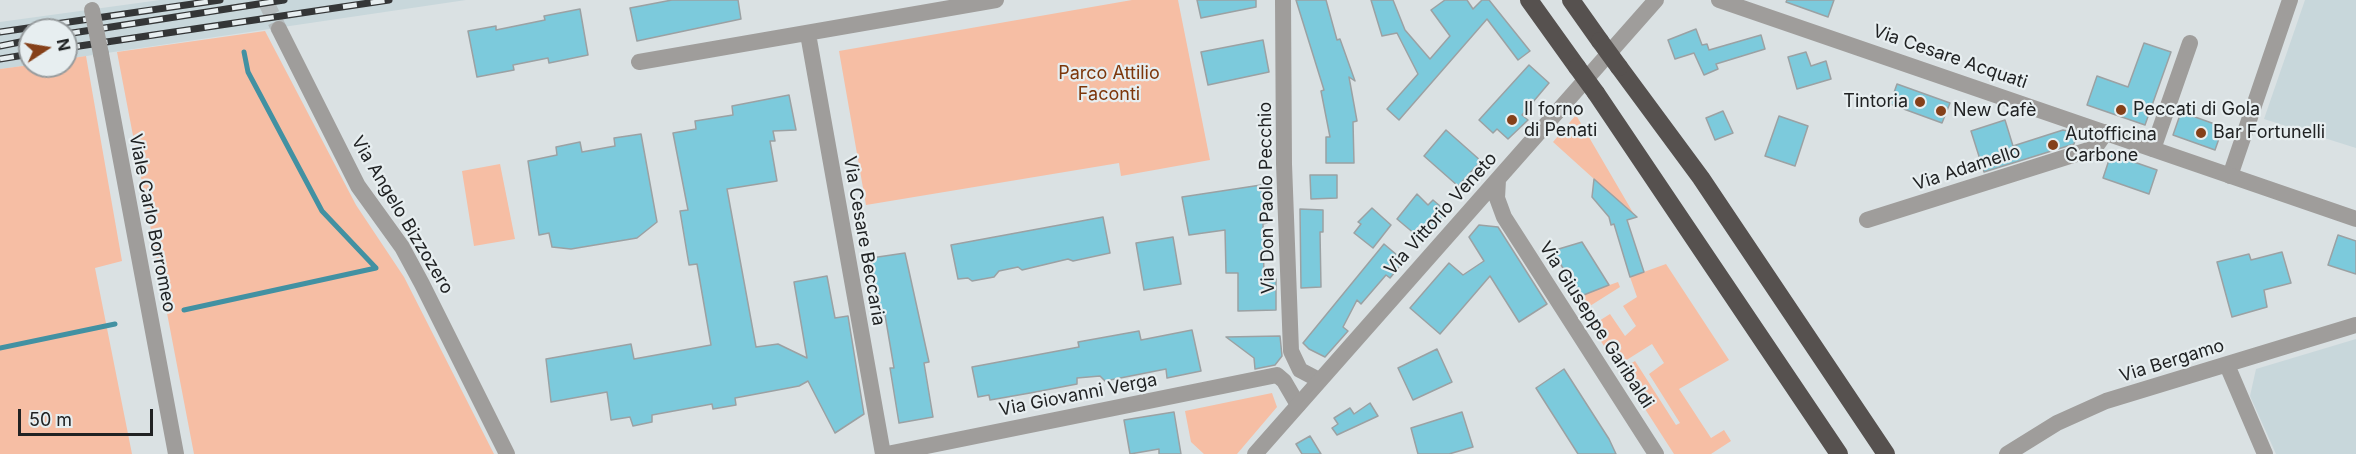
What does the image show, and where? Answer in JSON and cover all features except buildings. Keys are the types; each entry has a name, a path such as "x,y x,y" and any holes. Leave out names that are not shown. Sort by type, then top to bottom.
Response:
{"highway":[{"path":"1529,0 1596,93 1839,454"},
{"path":"1571,0 1701,178 1886,454"}],"street":[{"path":"639,62 996,0"},
{"name":"Via Don Paolo Pecchio","path":"1283,0 1284,164 1291,351"},
{"name":"Via Vittorio Veneto","path":"1255,454 1465,219 1656,0"},
{"path":"2230,176 2290,0"},
{"name":"Via Cesare Acquati","path":"1729,1 2356,219"},
{"name":"Viale Carlo Borromeo","path":"91,5 176,454"},
{"name":"Via Angelo Bizzozero","path":"279,29 358,186 412,266 507,454"},
{"name":"Via Cesare Beccaria","path":"807,34 885,454"},
{"path":"2153,149 2190,44"},
{"name":"Via Adamello","path":"1867,220 2095,148 2106,132"},
{"name":"Via Giuseppe Garibaldi","path":"1498,180 1497,198 1504,217 1656,454"},
{"path":"1465,219 1487,212 1504,217"},
{"name":"Via Bergamo","path":"2007,454 2057,423 2106,401 2356,325"},
{"path":"1291,351 1287,363 1276,375 1284,381 1298,405"},
{"path":"1291,351 1300,370 1319,380"},
{"path":"2227,365 2265,454"},
{"name":"Via Giovanni Verga","path":"885,454 1276,375"}],"shaded area":[{"path":"160,0 466,0 78,57 78,18 29,18"},
{"path":"2305,0 2356,0 2356,148 2264,119"},
{"path":"18,20 18,67 0,69 0,22"},
{"path":"2356,339 2356,454 2276,454 2250,396 2256,369"}],"green space":[{"name":"Parco Attilio Faconti","path":"1132,0 1178,0 1210,160 1121,176 1119,163 866,205 839,51"},
{"path":"265,31 356,205 404,277 494,454 194,454 117,52"},
{"path":"86,56 122,261 95,268 132,454 0,454 0,69 18,67 18,78 78,78 78,57"},
{"path":"1576,115 1635,216 1553,142"},
{"path":"500,164 515,239 474,246 462,171"},
{"path":"1666,264 1729,360 1679,389 1711,438 1724,430 1731,441 1711,454 1674,454 1620,370 1635,361 1676,425 1680,423 1649,374 1664,363 1652,344 1617,366 1591,326 1610,314 1625,336 1636,326 1623,306 1637,297 1630,277"},
{"path":"1618,282 1620,287 1582,311 1573,298"},
{"path":"1272,393 1277,407 1237,454 1204,454 1191,442 1185,411"}],"waterway":[{"path":"184,310 376,268 322,211 248,72 244,52"},
{"path":"0,348 115,324"}],"tunnel":[{"path":"265,0 279,29"}],"railway":[{"path":"0,32 220,0"},
{"path":"78,32 284,0"},
{"path":"78,46 389,0"},
{"path":"0,46 18,42"},
{"path":"0,59 18,56"}],"place":[{"name":"Tintoria","path":"1920,102"},
{"name":"Peccati di Gola","path":"2121,110"},
{"name":"New Cafè","path":"1941,111"},
{"name":"Il forno di Penati","path":"1512,120"},
{"name":"Bar Fortunelli","path":"2201,133"},
{"name":"Autofficina Carbone","path":"2053,145"}]}
